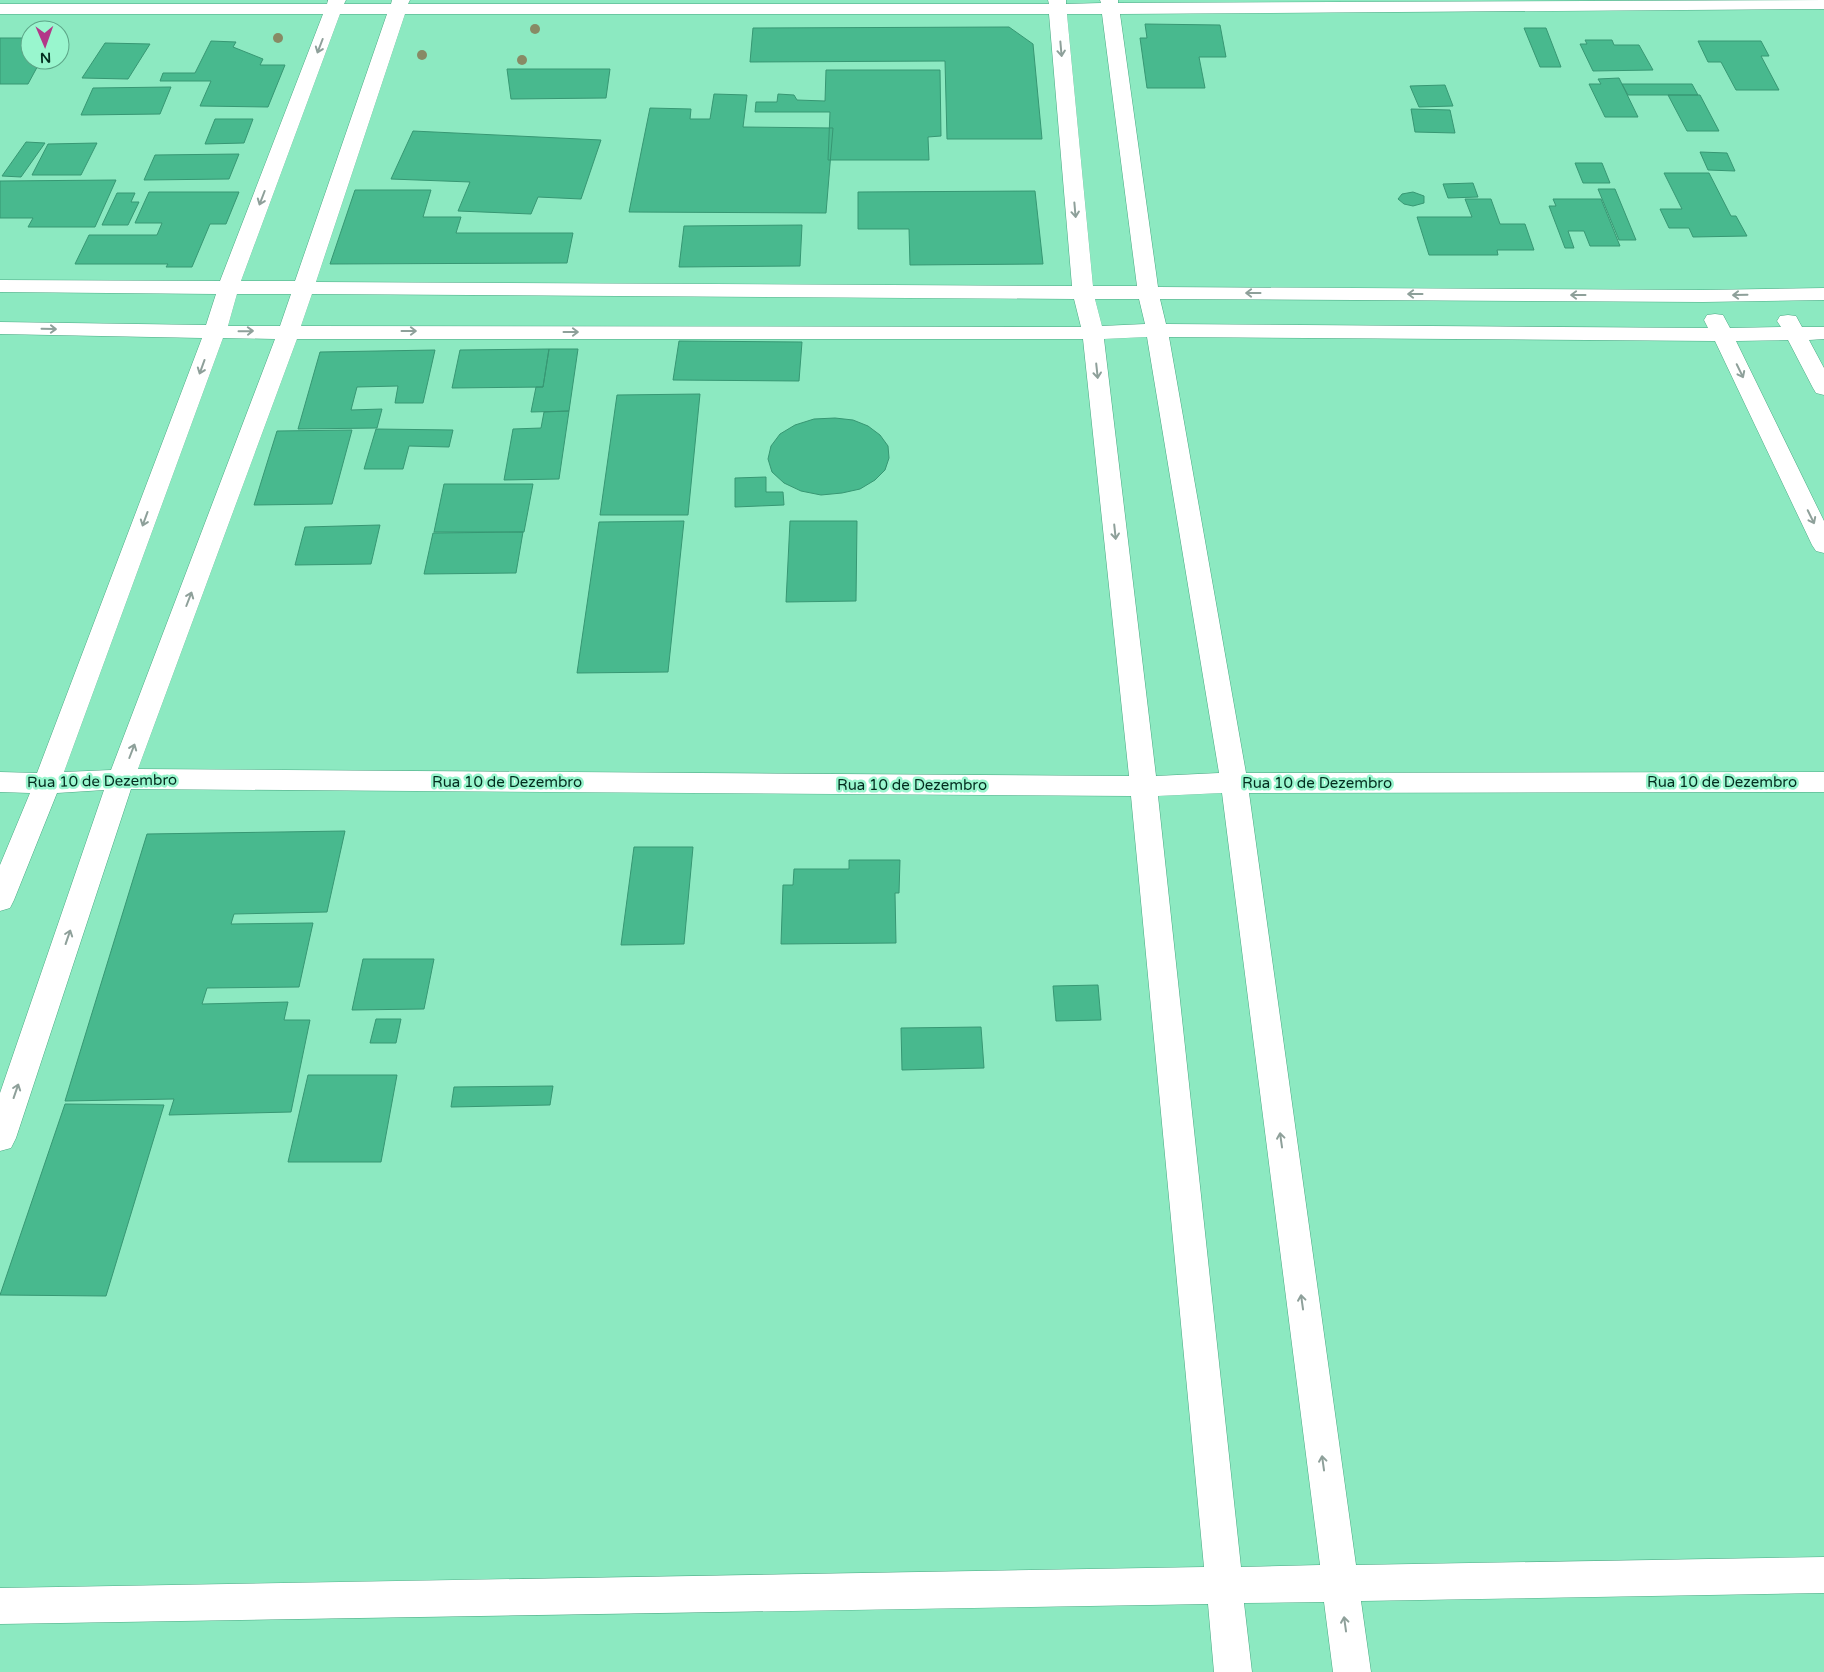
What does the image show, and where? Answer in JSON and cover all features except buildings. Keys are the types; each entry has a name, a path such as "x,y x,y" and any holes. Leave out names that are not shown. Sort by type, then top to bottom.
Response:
{"street":[{"path":"1057,4 1083,293 1093,333 1144,786 1233,1672"},
{"path":"1109,4 1148,293 1157,330 1234,783 1352,1672"},
{"path":"0,9 336,5 1824,4"},
{"path":"0,900 47,783 215,332 228,288 336,5"},
{"path":"0,1138 121,779 289,331 399,5"},
{"path":"0,286 1703,296 1824,294"},
{"path":"1774,294 1824,388"},
{"path":"1703,296 1824,545"},
{"path":"0,328 215,332 1093,333 1157,330 1723,335 1824,333"},
{"name":"Rua 10 de Dezembro","path":"0,782 47,783 121,779 1144,786 1234,783 1824,782"},
{"path":"0,1606 1340,1585 1824,1575"}]}
